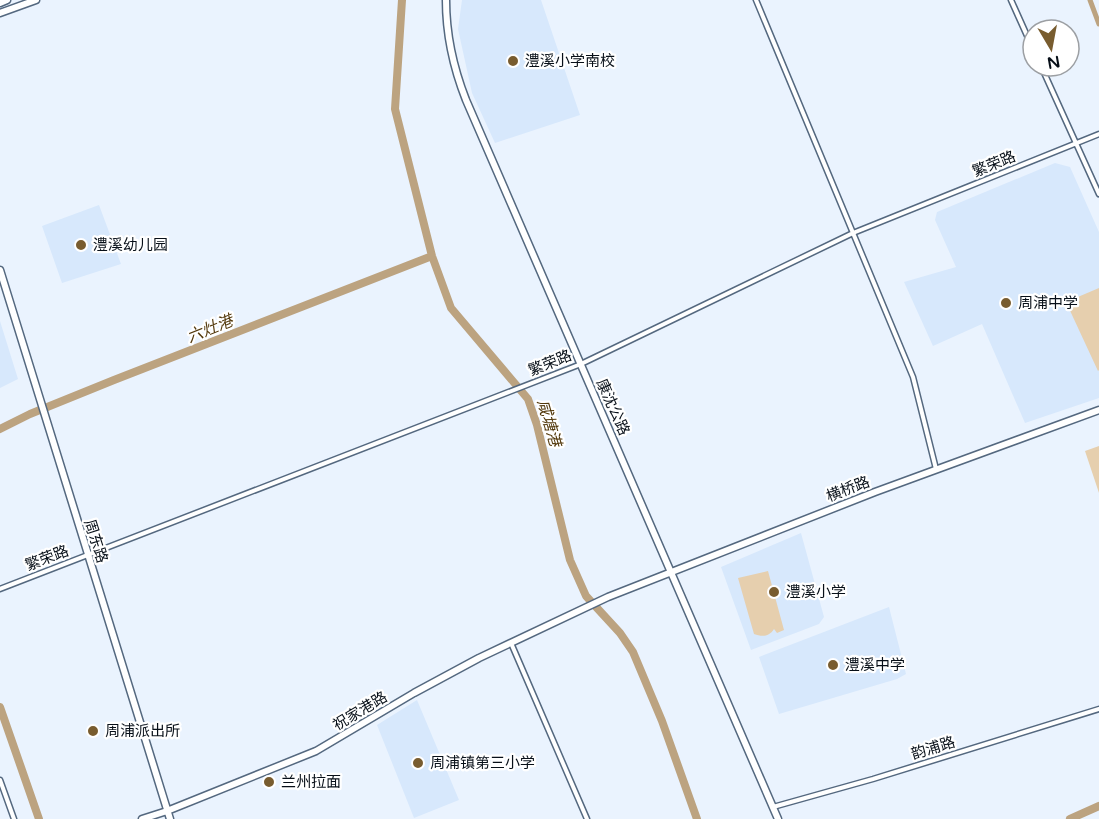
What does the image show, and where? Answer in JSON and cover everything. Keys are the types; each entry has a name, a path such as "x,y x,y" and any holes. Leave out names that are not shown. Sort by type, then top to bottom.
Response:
{"street":[{"path":"0,3 7,0"},
{"path":"0,13 36,0"},
{"name":"康沈公路","path":"446,0 446,28 455,74 778,819"},
{"path":"756,0 913,377 936,471"},
{"path":"1011,0 1021,22"},
{"path":"1046,78 1099,194"},
{"name":"繁荣路","path":"0,589 581,364 854,233 1099,134"},
{"name":"周东路","path":"0,270 170,819"},
{"name":"横桥路","path":"584,607 875,492 1099,410"},
{"name":"祝家港路","path":"142,819 316,751 414,693 584,607"},
{"path":"511,643 587,819"},
{"name":"韵浦路","path":"773,807 884,776 1099,709"},
{"path":"0,780 14,819"}],"shaded area":[{"name":"澧溪小学南校","path":"462,0 541,0 580,115 495,143 472,93 458,29"},
{"name":"周浦中学","path":"1055,163 1070,167 1099,232 1099,398 1025,423 982,324 933,346 904,282 956,267 935,220 937,212"},
{"name":"澧溪幼儿园","path":"99,205 121,264 62,283 42,226"},
{"path":"1099,288 1099,370 1098,371 1066,302"},
{"path":"0,321 18,379 0,388"},
{"path":"1099,446 1099,493 1085,451"},
{"name":"澧溪小学","path":"801,533 824,617 819,624 751,650 721,567"},
{"path":"768,571 784,630 777,633 774,629 768,635 760,636 754,634 738,578"},
{"name":"澧溪中学","path":"889,607 906,674 897,679 779,714 759,657"},
{"name":"周浦镇第三小学","path":"417,700 459,800 414,818 377,725"}],"waterway":[{"name":"咸塘港","path":"402,0 395,109 432,256 451,308 528,399 537,425 570,560 586,596 620,633 633,652 662,721 697,819"},
{"path":"1090,0 1099,24"},
{"name":"六灶港","path":"0,429 30,414 114,380 432,256"},
{"path":"0,707 39,819"},
{"path":"1070,819 1099,806"}],"place":[{"name":"澧溪小学南校","path":"513,61"},
{"name":"澧溪幼儿园","path":"81,245"},
{"name":"周浦中学","path":"1006,303"},
{"name":"澧溪小学","path":"774,592"},
{"name":"澧溪中学","path":"833,665"},
{"name":"周浦派出所","path":"93,731"},
{"name":"周浦镇第三小学","path":"418,763"},
{"name":"兰州拉面","path":"269,782"}]}
